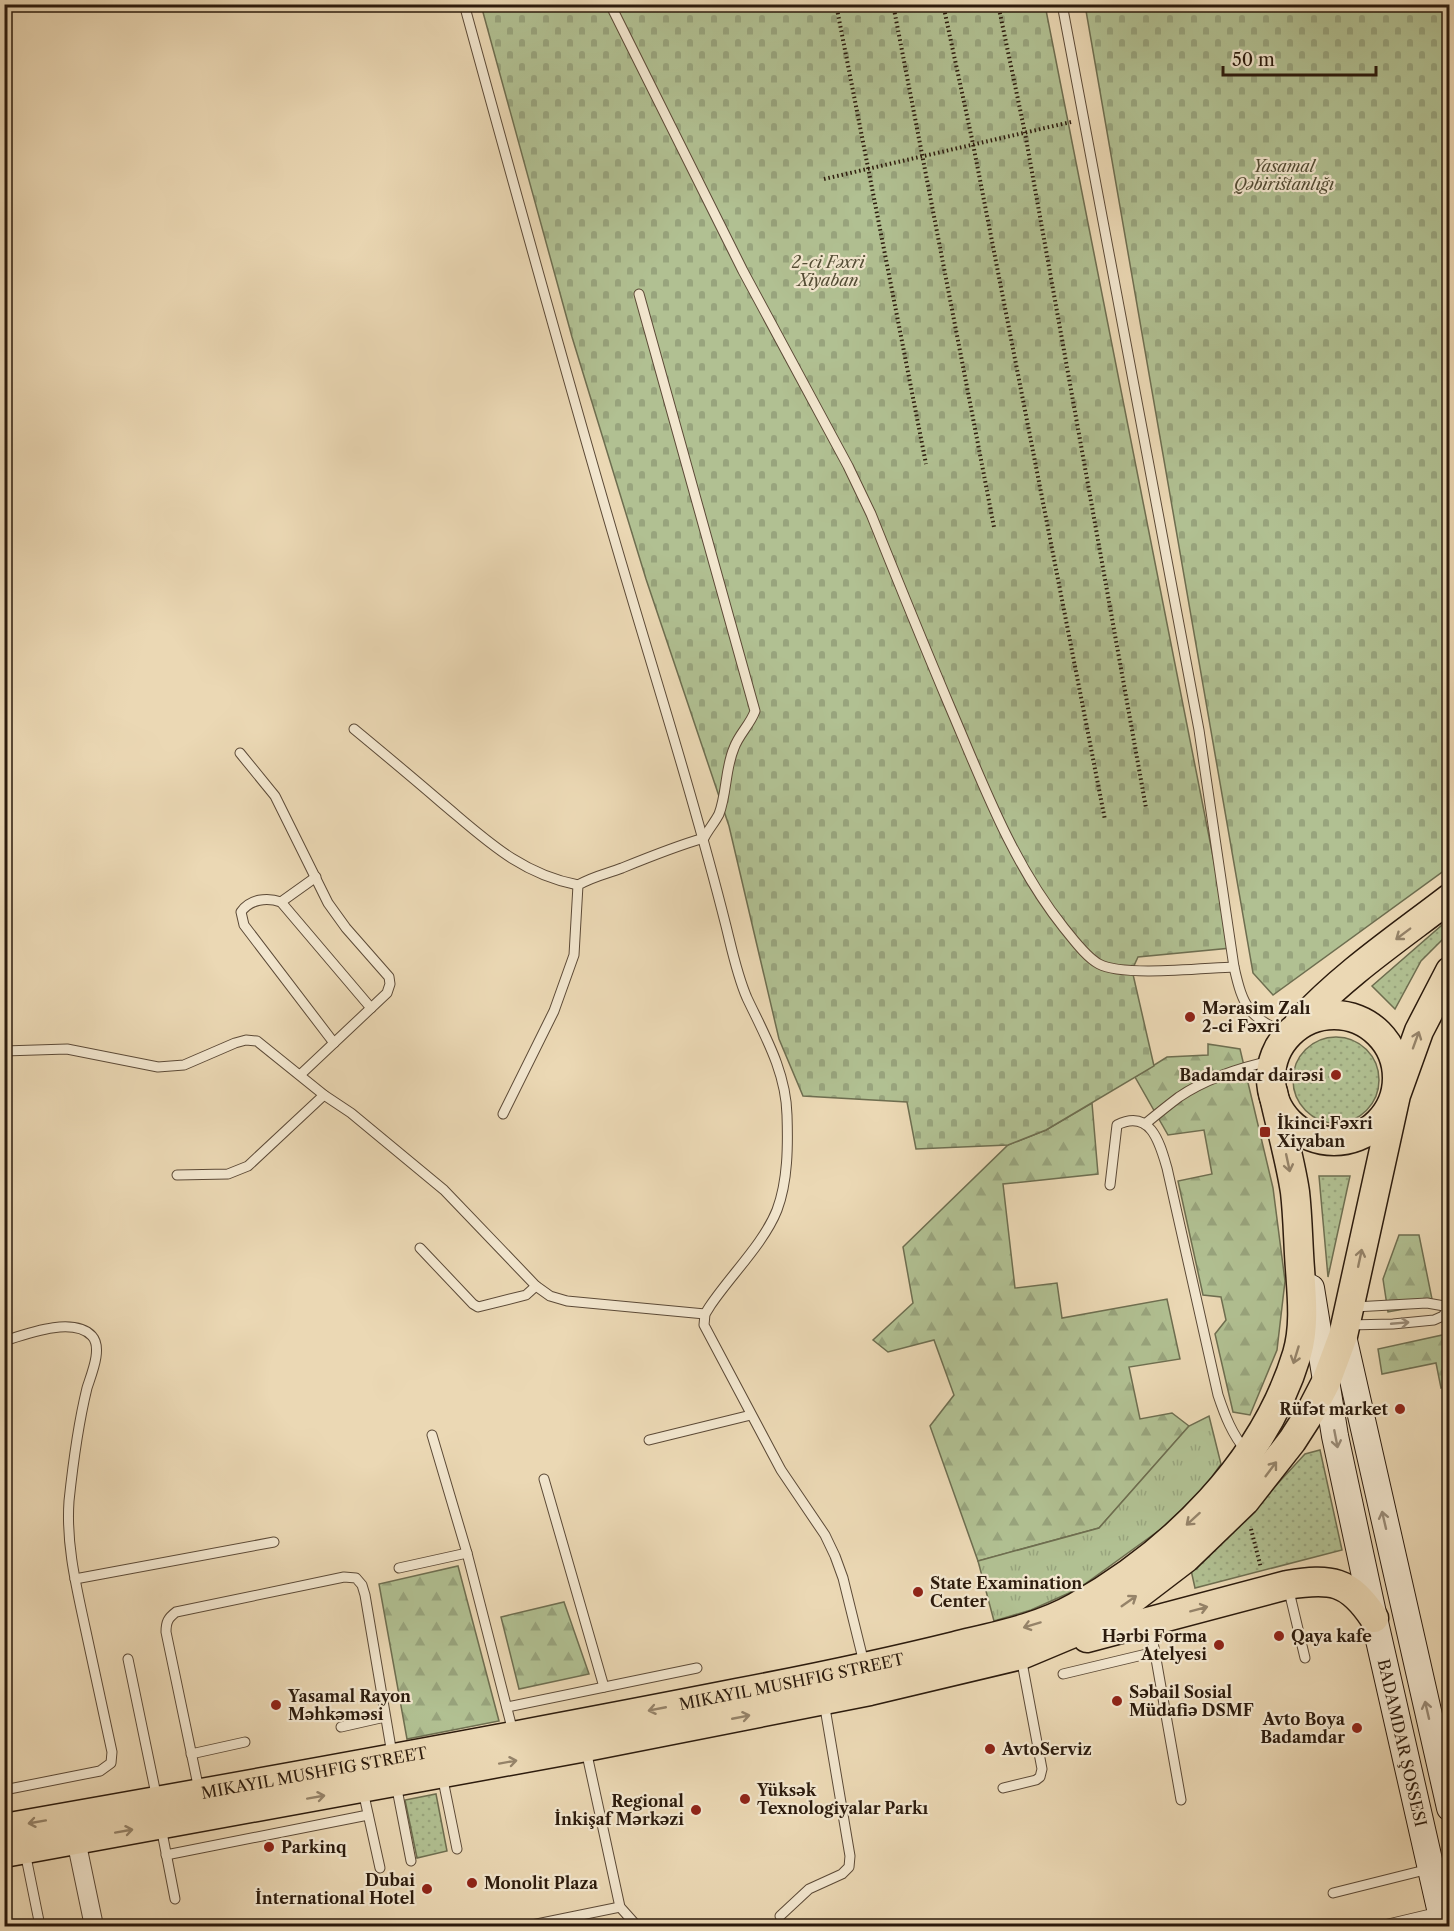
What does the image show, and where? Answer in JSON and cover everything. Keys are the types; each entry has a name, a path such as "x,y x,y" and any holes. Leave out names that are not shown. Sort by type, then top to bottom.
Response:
{"main road":[{"path":"1449,898 1325,996 1289,1034 1277,1051 1272,1071 1273,1092 1281,1111 1294,1127 1313,1137 1333,1141 1354,1138 1372,1128 1387,1113 1396,1095 1419,1031 1449,971"},
{"path":"1289,1034 1306,1022 1326,1016 1346,1016 1366,1023 1382,1036 1393,1054 1398,1074 1396,1095"},
{"name":"MIKAYIL MUSHFIG STREET","path":"14,1851 76,1840 159,1813 200,1793 395,1771 514,1737 866,1668 998,1636 1040,1623 1074,1608 1116,1581 1178,1533 1202,1511 1248,1453 1288,1379 1300,1341 1301,1286 1295,1193 1273,1092"},
{"name":"MIKAYIL MUSHFIG STREET","path":"4,1828 159,1813 365,1801 395,1771 441,1774 824,1701 1021,1655 1104,1618 1186,1558 1245,1501 1268,1474 1310,1413 1326,1382 1346,1323 1396,1095"},
{"name":"BADAMDAR ŞOSSESI","path":"1295,1193 1326,1382 1374,1618 1445,1916"},
{"name":"BADAMDAR ŞOSSESI","path":"1346,1323 1449,1808"},
{"path":"1021,1655 1287,1585 1314,1581 1328,1581 1350,1589 1374,1618"}],"street":[{"path":"76,1840 94,1926"}],"lane":[{"path":"464,4 617,547 704,838 734,957 746,995 770,1042 781,1077 787,1110 785,1168 777,1210 766,1230 705,1314 704,1325 781,1470 825,1535 835,1556 843,1578 866,1668"},
{"path":"610,4 743,271 871,514 998,819 1024,871 1056,918 1074,940 1098,963 1114,969 1132,970 1234,967"},
{"path":"1062,4 1199,730 1239,990 1248,1009 1265,1023 1289,1034"},
{"path":"354,729 505,855 551,878 578,885 594,876 704,838 718,814 738,738 751,722 755,711 639,294"},
{"path":"240,753 275,796 328,903 346,928 389,977 390,984 387,993 300,1076"},
{"path":"281,902 316,878"},
{"path":"503,1114 554,1011 574,955 578,885"},
{"path":"334,1043 242,919 241,912 249,903 266,899 281,902 371,1008"},
{"path":"4,1051 67,1049 158,1067 184,1065 235,1043 246,1040 257,1041 324,1095 351,1113 444,1190 536,1286 550,1296 567,1301 705,1314"},
{"path":"1145,1124 1180,1096 1212,1080 1248,1065 1275,1059"},
{"path":"177,1175 228,1174 248,1166 324,1095"},
{"path":"1110,1185 1117,1125 1124,1121 1145,1124 1154,1131 1161,1145 1218,1395 1227,1424 1248,1453"},
{"path":"420,1248 472,1304 478,1307 526,1295 536,1286"},
{"path":"1427,1303 1449,1307 1443,1316 1434,1320 1393,1324 1346,1323 1427,1303"},
{"path":"4,1341 52,1328 70,1328 83,1330 92,1335 96,1343 96,1354 80,1414 69,1503 68,1536 112,1752 111,1763 100,1771 4,1790"},
{"path":"649,1440 751,1415"},
{"path":"432,1435 466,1553 514,1737"},
{"path":"544,1479 604,1687"},
{"path":"75,1579 274,1542"},
{"path":"399,1568 466,1553"},
{"path":"200,1793 166,1632 169,1617 176,1612 344,1577 356,1578 362,1585 365,1595 411,1861"},
{"path":"1287,1585 1305,1658"},
{"path":"1149,1622 1180,1800"},
{"path":"1063,1674 1155,1652"},
{"path":"1003,1788 1036,1780 1040,1777 1042,1769 1021,1655"},
{"path":"128,1659 174,1899"},
{"path":"507,1707 697,1668"},
{"path":"780,1916 809,1889 842,1874 849,1867 850,1856 824,1701"},
{"path":"341,1727 385,1717"},
{"path":"191,1754 245,1742"},
{"path":"586,1747 620,1907 637,1926"},
{"path":"441,1774 457,1849"},
{"path":"166,1855 365,1801 380,1868"},
{"path":"14,1851 40,1926"},
{"path":"1333,1893 1432,1869"},
{"path":"527,1926 620,1907"},
{"path":"1380,1926 1445,1916"}],"path":[{"path":"742,10 760,4"},
{"path":"836,4 926,464"},
{"path":"893,4 994,527"},
{"path":"943,4 973,144 1105,820"},
{"path":"998,4 1025,133 1146,808"},
{"path":"824,179 1083,119"},
{"path":"1250,1527 1262,1571"}],"green space":[{"name":"2-ci Fəxri Xiyaban","path":"481,5 1045,5 1231,948 1138,957 1132,970 1154,1066 1046,1130 1008,1145 916,1149 907,1102 803,1096 779,1039 729,826 646,579 572,337"},
{"name":"Yasamal Qəbiristanlığı","path":"1085,5 1449,5 1449,867 1273,995 1253,973"},
{"path":"1449,919 1449,933 1421,961 1395,1009 1372,986"},
{"name":"Badamdar dairəsi","path":"1336,1037 1360,1044 1372,1056 1379,1080 1372,1104 1360,1116 1336,1123 1312,1116 1300,1104 1293,1080 1300,1056 1312,1044"},
{"path":"1208,1044 1240,1049 1273,1188 1285,1281 1277,1350 1250,1415 1233,1412 1215,1334 1226,1320 1221,1297 1203,1295 1178,1181 1212,1174 1204,1130 1168,1135 1135,1077 1167,1057 1208,1055"},
{"path":"1092,1103 1098,1174 1003,1184 1015,1288 1057,1283 1062,1318 1167,1299 1180,1359 1129,1367 1140,1419 1172,1413 1189,1426 1099,1528 978,1561 930,1426 954,1395 934,1340 888,1352 873,1340 913,1303 903,1247 1008,1145 1046,1130"},
{"path":"1319,1176 1350,1176 1328,1277"},
{"path":"1399,1235 1419,1235 1433,1304 1388,1312 1383,1279"},
{"path":"1447,1334 1450,1346 1449,1385 1441,1388 1436,1363 1382,1374 1378,1349"},
{"path":"1209,1416 1221,1464 1205,1487 1161,1529 1078,1589 1031,1610 994,1621 978,1561 1099,1528 1189,1426"},
{"path":"1320,1450 1342,1550 1195,1588 1191,1570 1247,1517 1305,1454"},
{"path":"458,1566 499,1721 407,1739 379,1584"},
{"path":"564,1602 589,1674 519,1689 501,1617"},
{"path":"436,1794 447,1851 417,1858 405,1800"}],"place":[{"name":"Mərasim Zalı 2-ci Fəxri","path":"1190,1017"},
{"name":"Badamdar dairəsi","path":"1336,1075"},
{"name":"İkinci Fəxri Xiyaban","path":"1265,1132"},
{"name":"Rüfət market","path":"1400,1409"},
{"name":"State Examination Center","path":"918,1592"},
{"name":"Qaya kafe","path":"1279,1636"},
{"name":"Hərbi Forma Atelyesi","path":"1219,1645"},
{"name":"Səbail Sosial Müdafiə DSMF","path":"1117,1701"},
{"name":"Yasamal Rayon Məhkəməsi","path":"276,1705"},
{"name":"Avto Boya Badamdar","path":"1357,1728"},
{"name":"AvtoServiz","path":"990,1749"},
{"name":"Yüksək Texnologiyalar Parkı","path":"745,1799"},
{"name":"Regional İnkişaf Mərkəzi","path":"696,1810"},
{"name":"Parkinq","path":"269,1847"},
{"name":"Monolit Plaza","path":"472,1883"},
{"name":"Dubai İnternational Hotel","path":"427,1889"}]}
